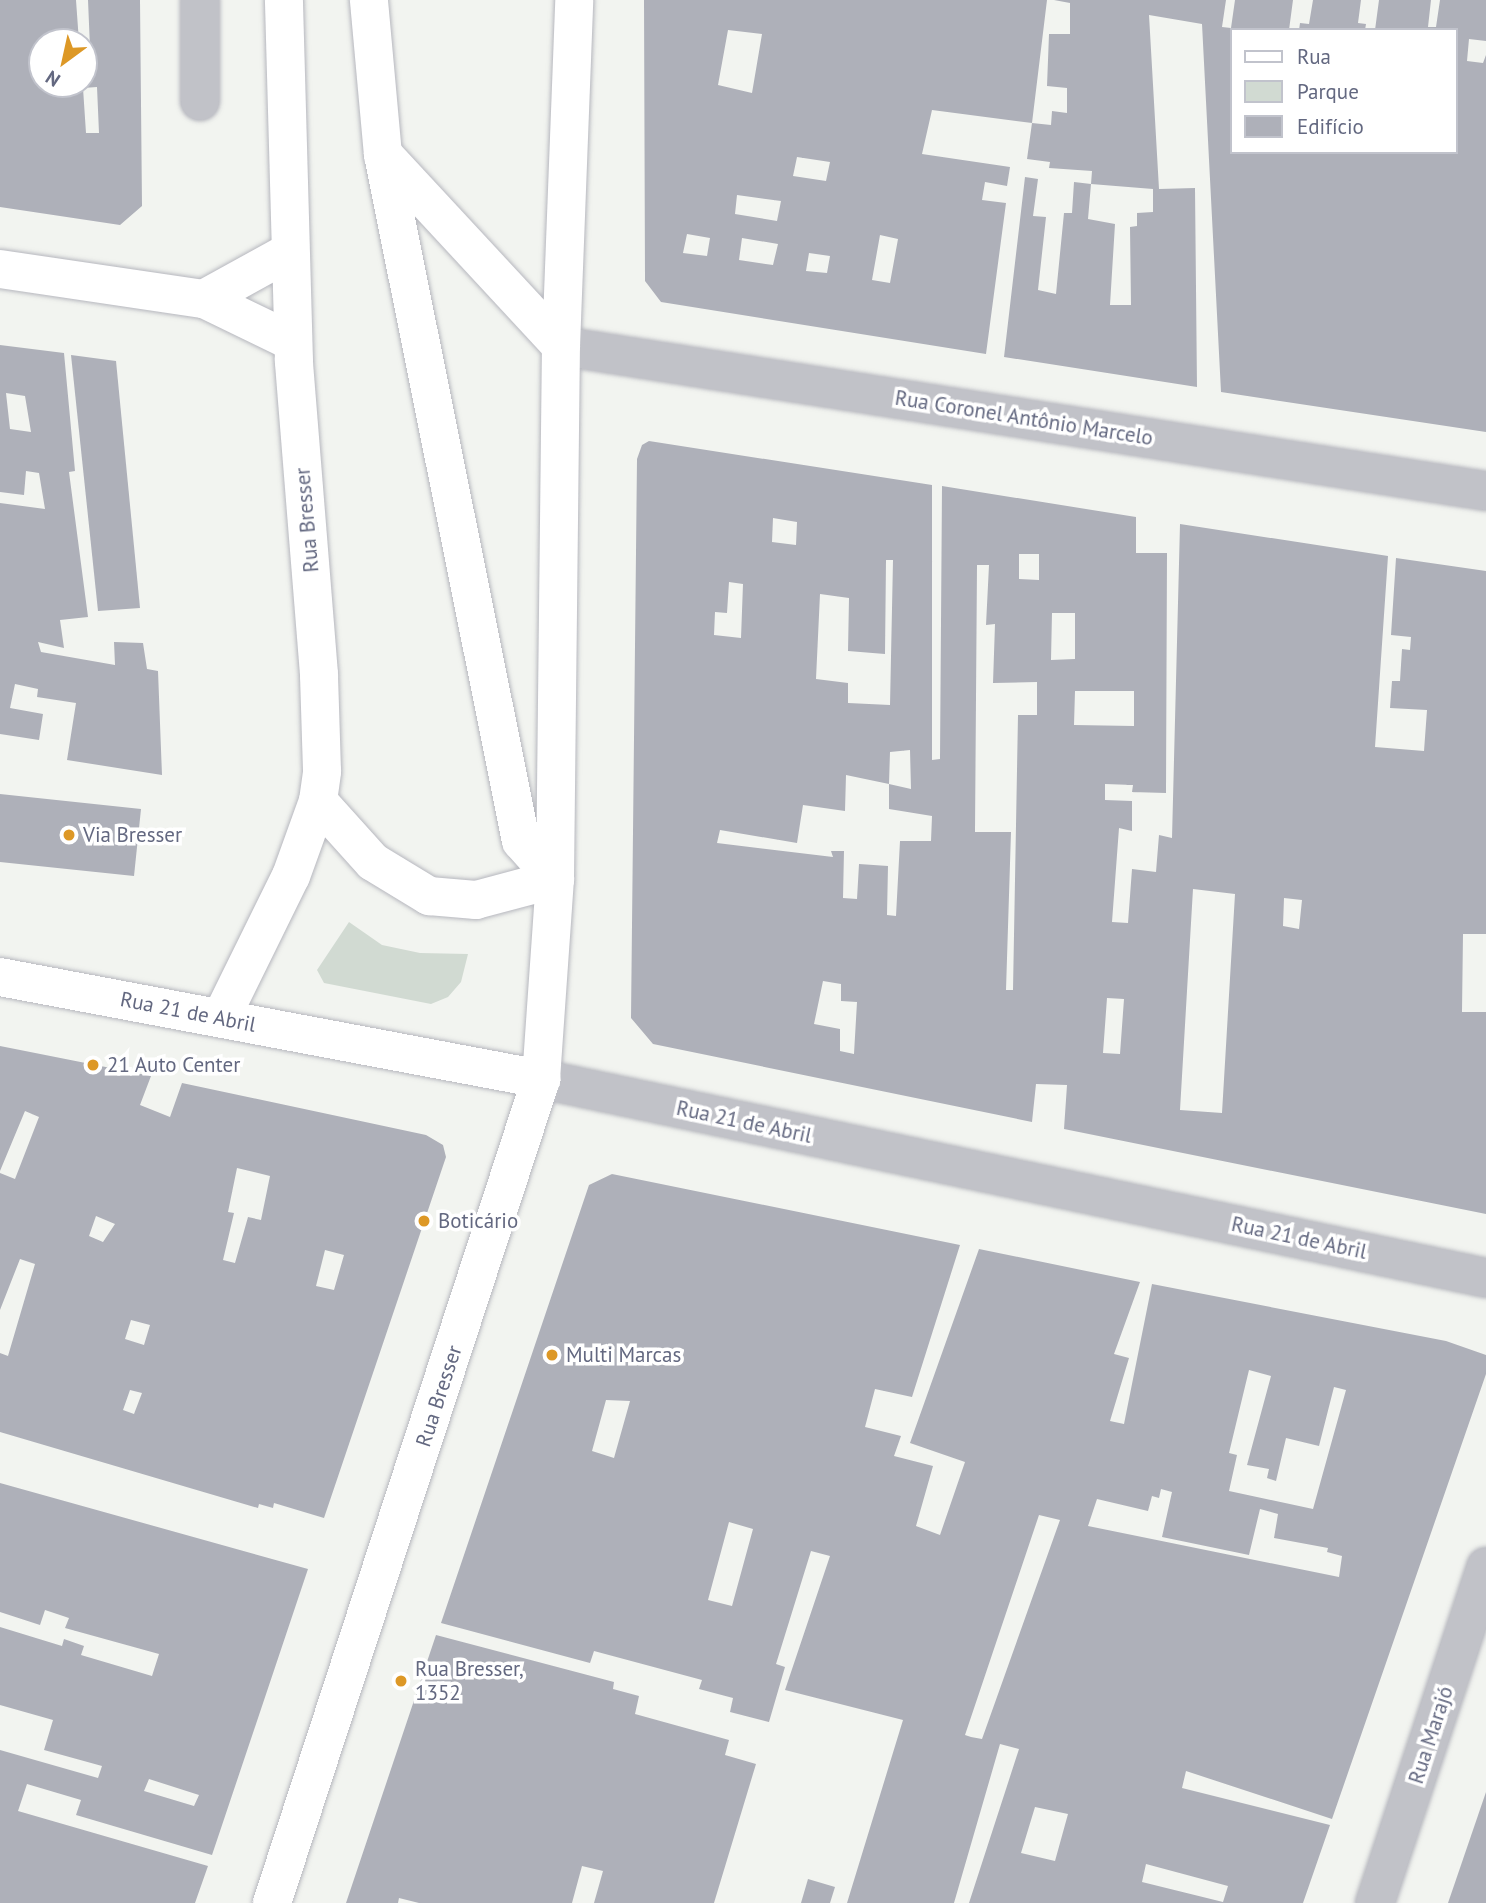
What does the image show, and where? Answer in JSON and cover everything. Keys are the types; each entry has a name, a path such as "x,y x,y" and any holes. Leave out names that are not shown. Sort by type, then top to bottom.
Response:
{"main road":[{"name":"Rua Bresser","path":"221,1018 291,876 318,801 319,674 293,342 284,0"},
{"path":"318,801 373,862 429,896 476,900 555,879 521,841 383,155 369,0"},
{"name":"Rua Bresser","path":"272,1903 541,1079 555,879 561,346 573,0"},
{"path":"383,155 561,346"},
{"path":"204,299 289,251"},
{"path":"0,269 204,299 293,342"},
{"name":"Rua 21 de Abril","path":"0,977 541,1079"}],"street":[{"path":"200,0 200,101"},
{"name":"Rua Coronel Antônio Marcelo","path":"561,346 1486,491"},
{"name":"Rua 21 de Abril","path":"541,1079 1486,1278"},
{"name":"Rua Marajó","path":"1375,1903 1486,1567"}],"green space":[{"path":"349,922 382,945 420,953 468,954 461,982 448,997 431,1004 324,983 317,970"}],"building":[{"path":"0,0 76,0 78,28 28,28 28,98 84,98 86,133 99,133 98,28 89,28 88,0 140,0 142,206 120,225 0,207"},
{"path":"644,0 1047,0 1032,123 932,110 922,154 1010,167 1007,186 985,182 982,200 1006,203 986,354 661,302 645,281","holes":["728,30 762,34 752,93 718,85","797,157 830,162 826,181 793,176","737,195 781,201 777,221 735,214","687,234 710,238 707,256 683,253","880,235 898,239 890,283 872,280","742,238 778,244 773,265 739,260","809,253 830,256 827,273 806,271"]},
{"path":"1054,0 1226,0 1222,27 1231,28 1230,154 1458,154 1458,28 1375,28 1379,0 1431,0 1428,27 1436,27 1440,0 1486,0 1486,41 1469,39 1467,61 1483,63 1486,55 1486,432 1221,392 1202,24 1149,15 1159,189 1195,188 1197,387 1004,357 1025,177 1038,179 1033,216 1046,217 1038,290 1056,294 1064,213 1072,213 1074,182 1091,184 1092,171 1049,168 1050,162 1027,159 1032,123 1051,125 1052,111 1067,113 1067,88 1047,86 1049,34 1070,34 1070,3","holes":["1091,184 1153,189 1153,212 1137,213 1137,226 1130,227 1131,305 1110,305 1115,224 1088,219"]},
{"path":"1235,0 1293,0 1289,28 1231,28"},
{"path":"1313,0 1361,0 1358,23 1366,24 1365,28 1299,28 1300,23 1309,24"},
{"path":"0,345 64,353 75,471 69,472 88,617 60,620 64,648 38,642 41,652 115,665 114,642 143,643 147,669 158,671 162,775 67,760 76,703 37,697 38,689 15,684 10,708 43,714 39,740 0,734 0,503 45,509 39,473 26,471 24,495 0,492","holes":["6,393 25,396 31,432 10,429"]},
{"path":"71,355 116,361 140,608 98,611"},
{"path":"649,441 932,485 932,760 940,759 942,486 1136,517 1136,553 1167,553 1166,793 1132,792 1133,785 1105,784 1105,800 1132,801 1132,831 1119,828 1112,922 1128,923 1132,869 1156,872 1159,835 1172,838 1180,524 1388,556 1375,747 1424,751 1427,710 1390,708 1392,681 1400,681 1402,649 1410,650 1411,637 1391,635 1396,558 1486,571 1486,934 1463,934 1462,1012 1486,1012 1486,1214 1064,1129 1067,1085 1036,1084 1032,1122 653,1044 631,1018 637,459 642,445","holes":["773,518 797,522 796,545 772,542","1019,554 1039,554 1039,580 1019,579","886,560 893,560 890,705 848,703 848,683 816,679 820,594 849,598 848,651 885,654","977,565 989,565 986,625 995,624 993,683 1037,682 1037,715 1018,715 1013,990 1006,990 1011,832 975,832","729,582 743,584 741,638 714,635 715,612 727,613","1052,613 1075,613 1075,659 1051,660","1075,691 1134,691 1134,726 1074,725","910,750 911,789 889,784 890,752","846,775 889,784 889,809 932,816 931,841 900,841 896,916 887,915 888,866 859,864 857,899 843,898 844,851 831,851 833,857 717,843 720,830 797,843 803,805 845,811","1193,889 1235,894 1222,1113 1180,1110","1284,898 1302,900 1299,929 1283,926","823,981 841,984 841,1001 857,1002 854,1054 840,1051 840,1029 814,1024","1107,998 1124,999 1120,1054 1103,1053"]},
{"name":"Via Bresser","path":"0,794 141,809 134,876 0,862"},
{"path":"0,1046 151,1076 140,1105 170,1117 182,1083 426,1135 443,1145 446,1157 324,1518 274,1503 273,1508 259,1504 258,1508 0,1432 0,1353 8,1356 35,1264 20,1259 0,1310 0,1173 15,1179 39,1117 25,1111 0,1171","holes":["237,1168 270,1176 261,1220 248,1217 235,1263 223,1260 234,1213 228,1212","96,1216 115,1224 103,1242 89,1236","325,1250 344,1255 334,1290 316,1286","131,1320 150,1325 144,1345 125,1339","130,1390 142,1393 134,1414 123,1410"]},
{"path":"612,1174 960,1245 912,1397 875,1389 865,1427 901,1436 894,1456 933,1466 916,1526 940,1535 965,1462 910,1443 979,1249 1140,1282 1114,1354 1129,1358 1110,1421 1124,1424 1152,1284 1446,1341 1486,1355 1486,1374 1332,1819 1186,1771 1182,1788 1330,1825 1303,1903 969,1903 1019,1749 1000,1744 954,1903 847,1903 903,1720 785,1690 830,1556 811,1551 776,1664 785,1667 769,1722 730,1712 733,1698 699,1689 702,1680 594,1651 590,1663 441,1623 589,1185","holes":["1249,1370 1271,1376 1247,1465 1269,1469 1267,1478 1276,1481 1286,1438 1319,1446 1334,1387 1346,1390 1313,1509 1229,1491 1237,1455 1229,1453","606,1400 630,1401 614,1458 592,1451","1161,1489 1172,1492 1162,1537 1249,1555 1260,1509 1278,1514 1274,1538 1328,1548 1327,1552 1342,1556 1339,1577 1088,1526 1097,1499 1148,1511 1152,1496 1159,1498","1039,1515 1060,1520 982,1739 965,1735","729,1522 753,1529 732,1606 708,1600","1035,1807 1068,1814 1055,1861 1021,1853","1146,1864 1228,1886 1223,1902 1142,1882"]},
{"path":"0,1483 308,1569 212,1855 76,1815 81,1800 27,1784 18,1811 208,1866 195,1903 0,1903 0,1750 98,1778 102,1766 44,1750 53,1720 0,1705 0,1627 62,1646 64,1639 84,1646 81,1655 152,1676 159,1654 65,1628 69,1618 45,1610 40,1625 0,1612","holes":["149,1779 199,1795 194,1806 144,1791"]},
{"path":"436,1635 614,1682 613,1689 639,1696 635,1714 729,1740 725,1755 756,1764 714,1903 594,1903 603,1871 582,1866 572,1903 419,1903 399,1898 398,1903 346,1903"},
{"path":"1486,1792 1486,1903 1448,1903"},
{"path":"808,1879 835,1887 830,1903 801,1903"}],"place":[{"name":"Via Bresser","path":"69,835"},
{"name":"21 Auto Center","path":"93,1065"},
{"name":"Boticário","path":"424,1221"},
{"name":"Multi Marcas","path":"552,1355"},
{"name":"Rua Bresser, 1352","path":"401,1681"}]}
